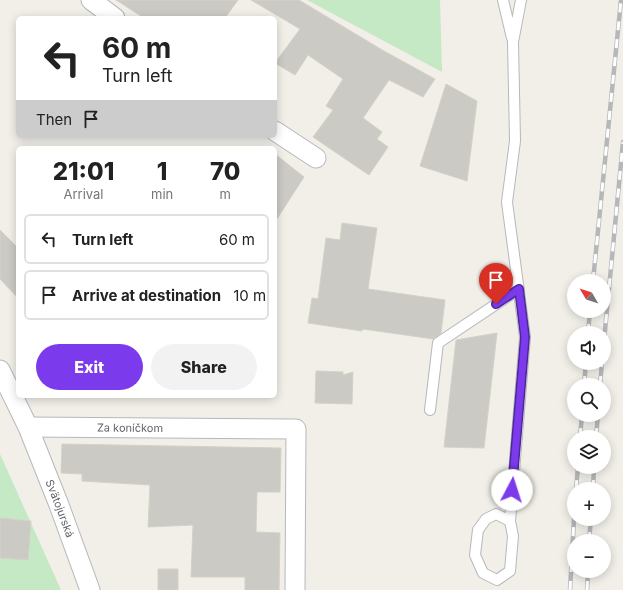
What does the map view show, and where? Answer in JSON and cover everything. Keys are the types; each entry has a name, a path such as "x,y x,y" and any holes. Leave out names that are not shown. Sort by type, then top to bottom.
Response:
{"street":[{"path":"92,0 112,16"},
{"path":"277,132 316,158"},
{"path":"0,370 28,427"},
{"name":"Za koníčkom","path":"28,427 296,428 295,590"},
{"name":"Svätojurská","path":"28,427 60,505 90,590"}],"lane":[{"path":"503,0 513,42"},
{"path":"510,521 496,514 486,519 478,530 475,555 483,573 497,585 510,571 512,536 510,521 525,337 507,202 515,141 513,42 521,0"},
{"path":"430,410 438,343 519,289"}],"green space":[{"path":"307,0 440,0 442,72"},
{"path":"0,454 61,590 0,590"}],"building":[{"path":"116,0 238,0 226,16 141,16"},
{"path":"251,0 299,0 384,51 435,79 423,97 389,80 363,118 382,132 377,139 388,147 369,175 313,137 333,110 326,106 343,79 308,55 295,75 277,64 277,60 300,29"},
{"path":"446,84 477,101 467,181 420,166"},
{"path":"277,156 304,177 277,219"},
{"path":"342,223 377,228 368,289 445,300 441,333 433,339 308,323 312,298 318,299 326,238 340,240"},
{"path":"0,230 16,246 16,296 0,279"},
{"path":"497,333 484,448 444,447 456,340"},
{"path":"316,371 343,372 343,375 353,372 352,404 315,403"},
{"path":"62,444 281,448 280,492 257,492 256,532 280,533 279,590 245,590 245,577 191,577 193,525 148,527 150,485 82,481 82,474 61,473"},
{"path":"0,518 31,521 28,560 0,558"},
{"path":"158,569 178,569 178,590 158,590"}],"railway":[{"path":"594,274 621,0"},
{"path":"605,326 623,142"},
{"path":"589,318 589,326"},
{"path":"585,370 585,378"},
{"path":"601,370 601,378"},
{"path":"581,422 581,430"},
{"path":"597,422 597,430"},
{"path":"577,474 577,482"},
{"path":"593,482 594,474"},
{"path":"570,590 574,526"},
{"path":"590,526 590,534"},
{"path":"587,590 588,578"}],"route":[{"path":"496,304 519,289 525,337 512,490"}]}
